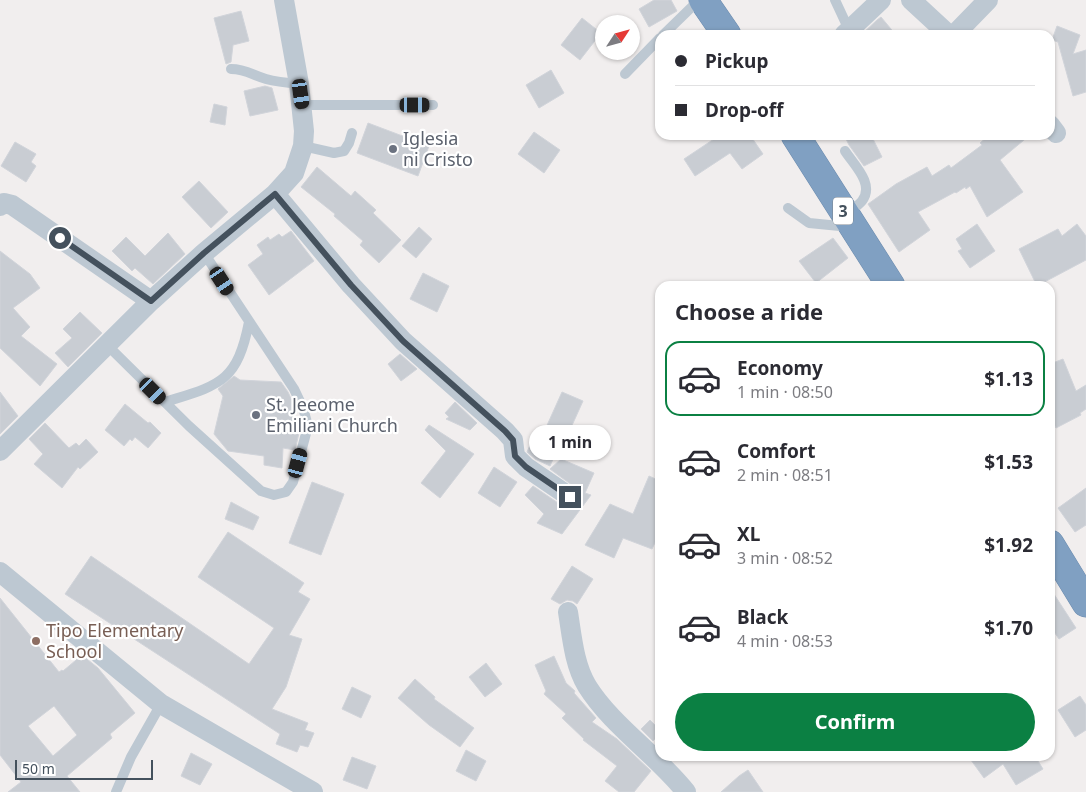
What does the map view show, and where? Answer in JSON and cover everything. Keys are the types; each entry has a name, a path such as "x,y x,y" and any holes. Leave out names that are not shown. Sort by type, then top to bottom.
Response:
{"highway":[{"path":"701,0 723,30"},
{"name":"3","path":"798,140 888,281"},
{"path":"1055,552 1086,603"}],"street":[{"path":"0,451 151,301 204,253 275,194 294,173 303,146 302,105 300,84 284,0"},
{"path":"849,30 881,0"},
{"path":"911,0 944,30"},
{"path":"959,30 988,0"},
{"path":"275,194 351,285 403,341 505,431 513,440 515,456 526,467 570,497"},
{"path":"0,206 4,203 12,205 151,301"},
{"path":"0,572 161,704 313,792"},
{"path":"568,612 572,640 587,685 602,706 655,760"},
{"path":"656,761 686,792"}],"lane":[{"path":"668,30 701,0"},
{"path":"835,0 846,30"},
{"path":"624,74 655,43"},
{"path":"231,69 243,69 264,78 300,84"},
{"path":"302,105 434,105"},
{"path":"303,146 334,153 344,151 352,133"},
{"path":"788,208 809,223 849,221 863,200 866,182 845,151"},
{"path":"107,345 261,491 274,495 286,492 293,482 308,426 303,408 294,389 204,253"},
{"path":"165,402 213,386 228,375 237,363 246,340 249,322"},
{"path":"116,792 131,757 161,704"}],"building":[{"path":"654,0 671,0 677,11 649,27 639,9"},
{"path":"241,11 249,41 233,45 231,62 226,64 214,18"},
{"path":"881,17 892,30 866,30"},
{"path":"582,18 595,28 595,41 580,60 561,45"},
{"path":"1057,26 1080,35 1073,54 1086,50 1086,92 1073,96 1058,42 1055,41"},
{"path":"551,70 564,93 539,108 526,85"},
{"path":"265,86 272,88 278,110 250,116 244,91"},
{"path":"214,104 227,107 225,125 210,122"},
{"name":"Iglesia ni Cristo","path":"368,123 429,146 418,176 357,153"},
{"path":"534,132 560,150 544,173 518,154"},
{"path":"712,140 753,140 763,154 742,169 730,153 695,176 684,159"},
{"path":"846,140 874,140 882,157 864,166"},
{"path":"983,140 1024,140 1000,160 1023,192 987,217 970,186 966,189 965,187 918,212 930,230 899,252 868,204 896,184 927,167 932,176 949,165 951,168 982,145 980,143"},
{"path":"15,142 36,154 31,162 36,166 26,182 1,166"},
{"path":"317,167 351,196 355,191 376,210 373,213 401,240 379,263 360,245 363,241 334,216 335,214 301,187"},
{"path":"199,181 228,212 211,228 182,197"},
{"path":"977,224 995,251 970,268 958,251 962,249 956,239"},
{"path":"1077,224 1086,236 1086,260 1046,281 1035,281 1019,249 1058,229 1062,236"},
{"path":"419,227 432,239 416,258 402,246"},
{"path":"291,231 314,261 269,295 248,265 263,254 257,245 268,237 270,240 279,234 282,237"},
{"path":"168,233 185,254 153,284 135,268 132,271 112,251 126,237 145,256"},
{"path":"833,238 848,258 819,281 814,281 799,261"},
{"path":"0,251 30,274 40,288 13,308 30,327 21,336 57,364 40,386 0,348"},
{"path":"423,273 449,286 437,312 410,299"},
{"path":"80,312 102,333 68,367 55,353 72,338 63,329"},
{"path":"400,354 417,369 401,381 388,364"},
{"path":"1063,359 1076,391 1086,385 1086,409 1080,413 1081,415 1056,428 1055,426 1055,362"},
{"name":"St. Jeeome Emiliani Church","path":"234,376 240,380 281,382 288,392 294,405 291,432 299,433 295,450 283,448 282,468 264,465 264,456 228,451 214,434 223,396 218,389"},
{"path":"0,392 18,416 0,434"},
{"path":"562,392 583,401 569,432 566,430 550,466 535,459 527,452 537,429 544,432"},
{"path":"455,402 477,423 470,430 446,419 449,417 445,413"},
{"path":"125,404 148,423 150,422 161,433 148,448 135,437 132,441 130,439 124,446 105,430"},
{"path":"45,423 69,448 76,443 79,446 86,439 98,452 80,469 78,467 62,488 34,464 43,454 29,439"},
{"path":"429,425 474,454 440,498 421,483 446,451 425,430"},
{"path":"561,459 594,473 585,493 591,495 562,534 537,523 544,514 525,495 533,486 564,507 575,508 579,504 582,497 580,491 550,469"},
{"path":"494,467 517,482 500,507 478,493"},
{"path":"649,476 655,479 655,543 652,549 623,538 614,558 585,545 610,504 633,514"},
{"path":"312,482 344,494 321,555 289,543"},
{"path":"1086,488 1086,525 1075,532 1058,508"},
{"path":"231,502 259,517 253,530 225,519"},
{"path":"228,532 304,583 298,592 310,599 289,635 302,639 286,687 272,709 308,723 305,730 314,733 308,747 300,745 297,752 276,744 280,734 65,594 91,556 249,664 274,628 198,577"},
{"path":"572,566 593,579 577,604 567,600 560,604 551,599"},
{"path":"1055,596 1076,628 1059,639 1055,633"},
{"name":"Tipo Elementary School","path":"0,598 59,672 63,671 82,655 98,668 135,713 110,734 112,738 67,776 80,792 8,792 21,782 0,755","holes":["54,706 77,735 53,756 28,726"]},
{"path":"554,656 566,683 575,691 574,693 596,718 592,722 617,739 651,771 634,792 619,792 605,781 617,766 583,740 562,718 566,714 544,694 546,691 535,665"},
{"path":"486,663 502,684 485,697 469,677"},
{"path":"415,679 435,697 434,699 474,728 460,747 429,725 398,698"},
{"path":"352,687 371,696 361,718 342,709"},
{"path":"1080,696 1086,705 1086,730 1075,737 1058,710"},
{"path":"650,720 655,725 655,739 653,741 641,729"},
{"path":"466,750 486,761 476,781 456,771"},
{"path":"191,753 212,764 200,785 181,776"},
{"path":"352,757 376,766 367,789 343,780"},
{"path":"972,761 1038,761 1043,769 1016,785 1003,764 984,778"},
{"path":"748,770 763,792 721,792 739,776"}],"place":[{"name":"Iglesia ni Cristo","path":"393,149"},
{"name":"St. Jeeome Emiliani Church","path":"256,415"},
{"name":"Tipo Elementary School","path":"36,641"}],"route":[{"path":"60,238 151,301 204,253 275,194 351,285 403,341 505,431 513,440 515,456 526,467 570,497"}]}
